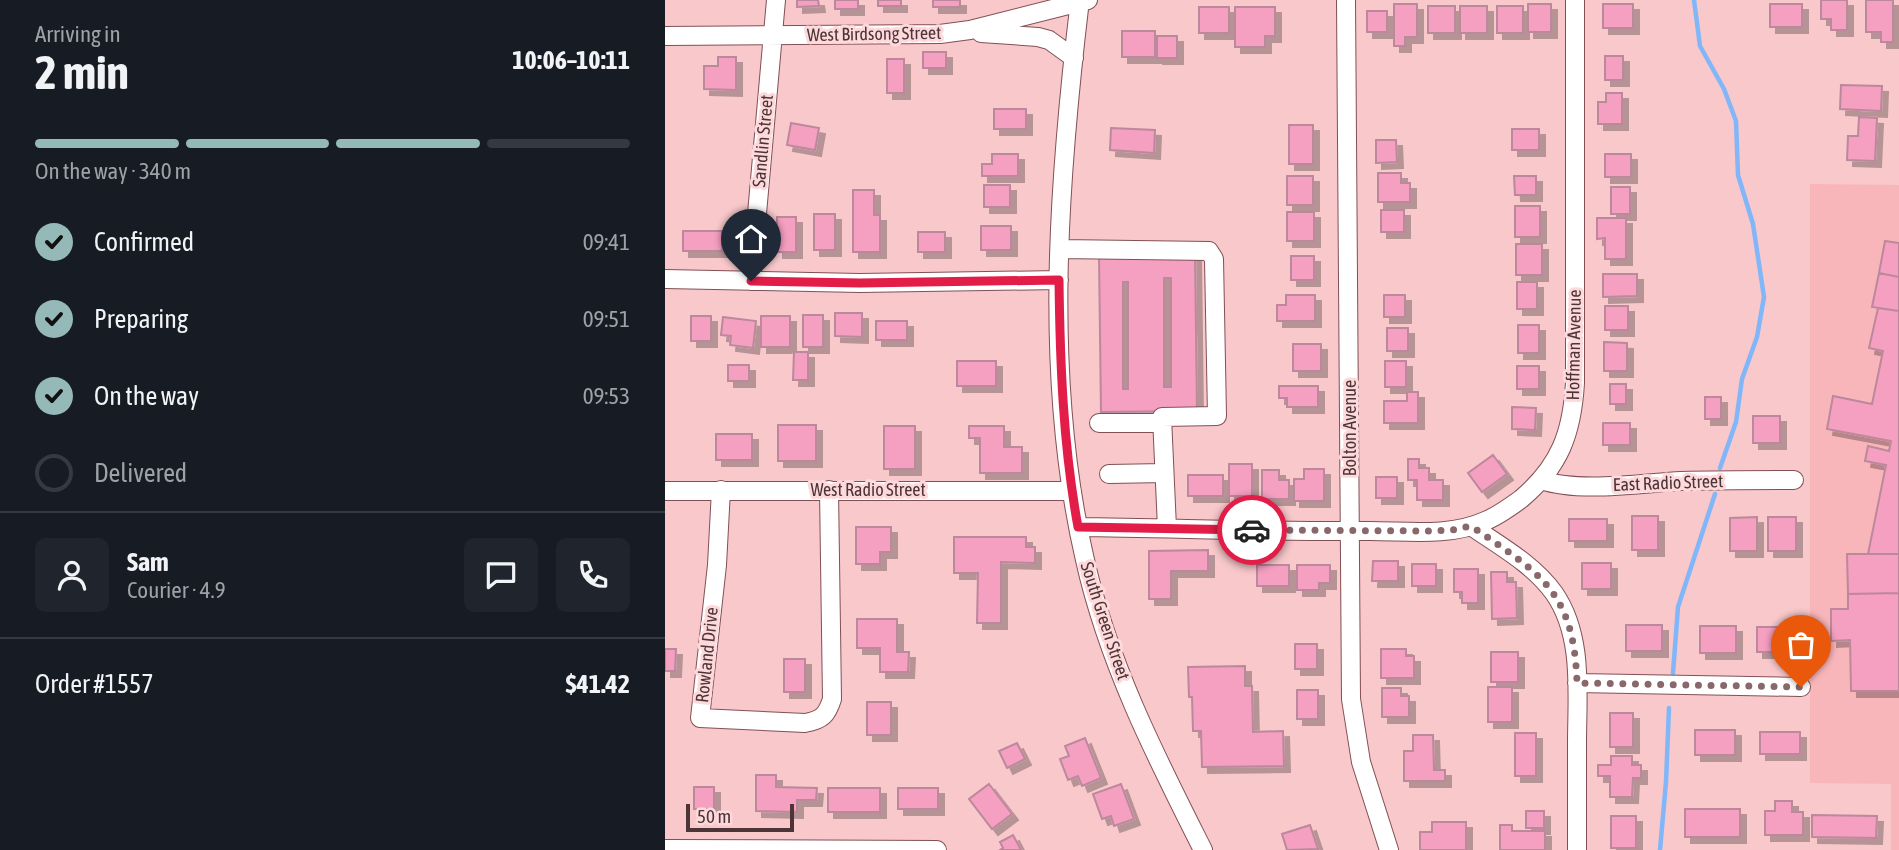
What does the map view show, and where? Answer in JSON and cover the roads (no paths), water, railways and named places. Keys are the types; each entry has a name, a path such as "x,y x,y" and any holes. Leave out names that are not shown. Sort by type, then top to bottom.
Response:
{"street":[{"name":"Sandlin Street","path":"751,281 776,0"},
{"name":"Bolton Avenue","path":"1346,0 1351,690 1361,762 1389,850"},
{"name":"Hoffman Avenue","path":"1471,526 1505,510 1542,480 1559,453 1574,407 1575,0"},
{"name":"West Birdsong Street","path":"665,36 921,35 960,32 1083,1"},
{"name":"South Green Street","path":"1083,1 1074,58 1062,180 1059,280 1062,391 1072,491 1085,562 1122,679 1203,850"},
{"path":"960,32 1038,37 1056,43 1074,58"},
{"path":"1061,249 1209,251 1214,259 1217,416 1162,417 1167,528"},
{"path":"665,279 860,283 1059,280"},
{"path":"1099,423 1163,423"},
{"path":"1109,474 1164,472"},
{"name":"East Radio Street","path":"1542,480 1581,486 1794,480"},
{"name":"Rowland Drive","path":"720,491 717,565 700,719 805,723 817,721 828,712 832,699 829,490"},
{"name":"West Radio Street","path":"665,491 1072,491"},
{"path":"1078,527 1442,531 1471,526 1535,572 1554,593 1572,634 1577,683 1577,850"},
{"path":"1577,683 1801,687"},
{"path":"665,849 937,850"}],"waterway":[{"path":"1694,0 1700,46 1724,89 1736,121 1738,175 1753,224 1764,297 1757,337 1742,379 1736,422 1720,468"},
{"path":"1673,673 1678,607 1715,494"},
{"path":"1660,850 1669,708"}]}
